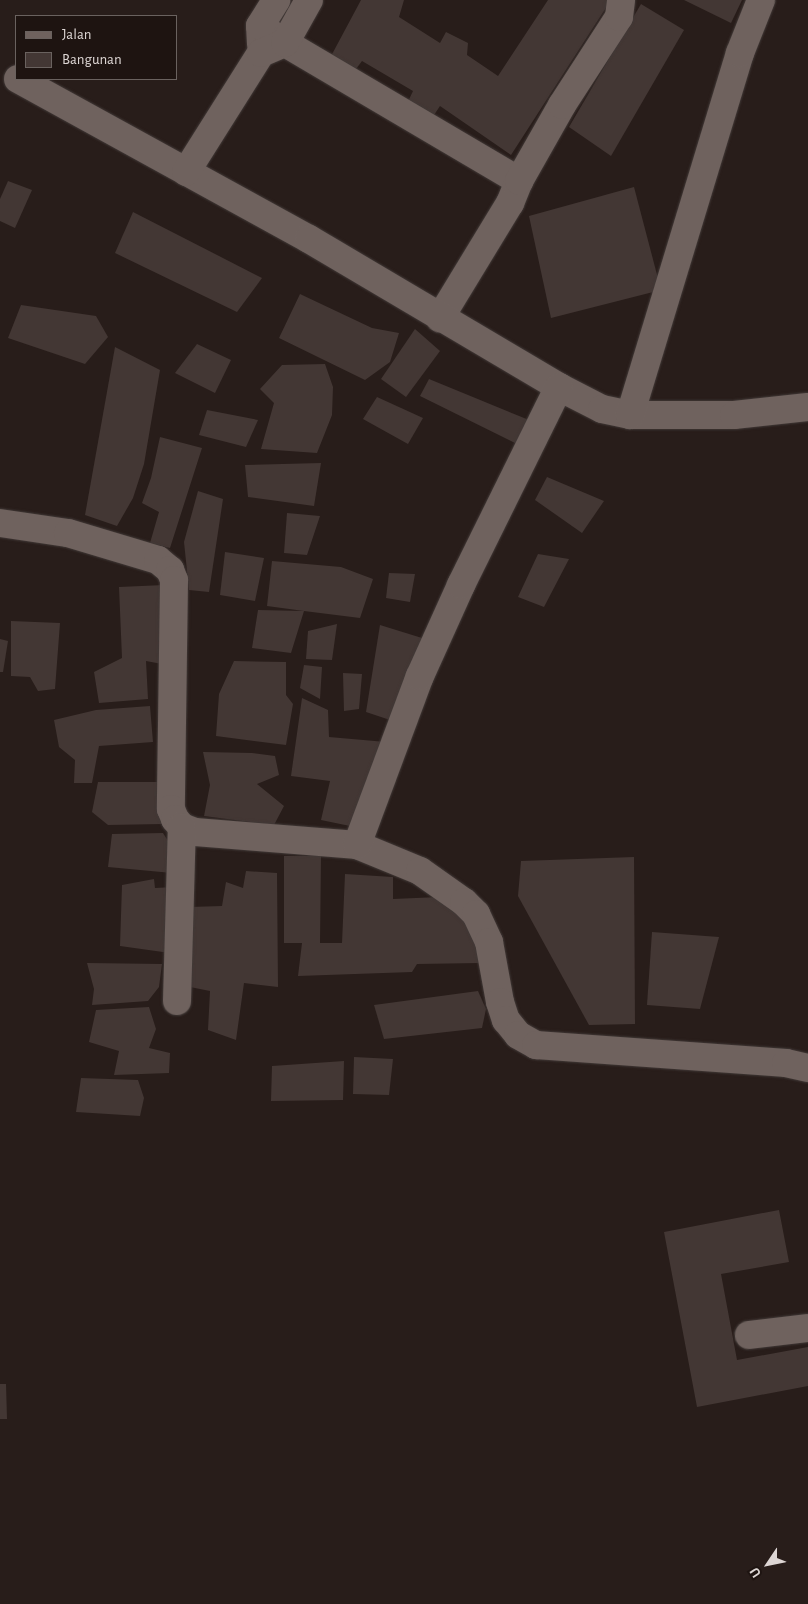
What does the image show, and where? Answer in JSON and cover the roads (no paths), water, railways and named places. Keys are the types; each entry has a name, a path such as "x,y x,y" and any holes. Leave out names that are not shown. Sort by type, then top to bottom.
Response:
{"street":[{"path":"276,0 260,26 273,48 519,181"},
{"path":"186,172 309,0"},
{"path":"440,318 510,203 519,181 562,104 620,17 621,0"},
{"path":"630,415 740,53 761,0"},
{"path":"0,69 15,77"},
{"path":"21,80 309,239 440,318 559,387 602,409 630,415 734,414 808,407"},
{"path":"357,845 432,649 559,387"},
{"path":"0,523 68,533 158,560 170,570 174,580 171,809 175,819 182,827 194,832 357,845 420,871 464,902 476,914 489,942 500,1002 506,1020 525,1040 536,1045 786,1063 808,1068"},
{"path":"177,1001 182,827"},
{"path":"749,1335 808,1328"}]}
